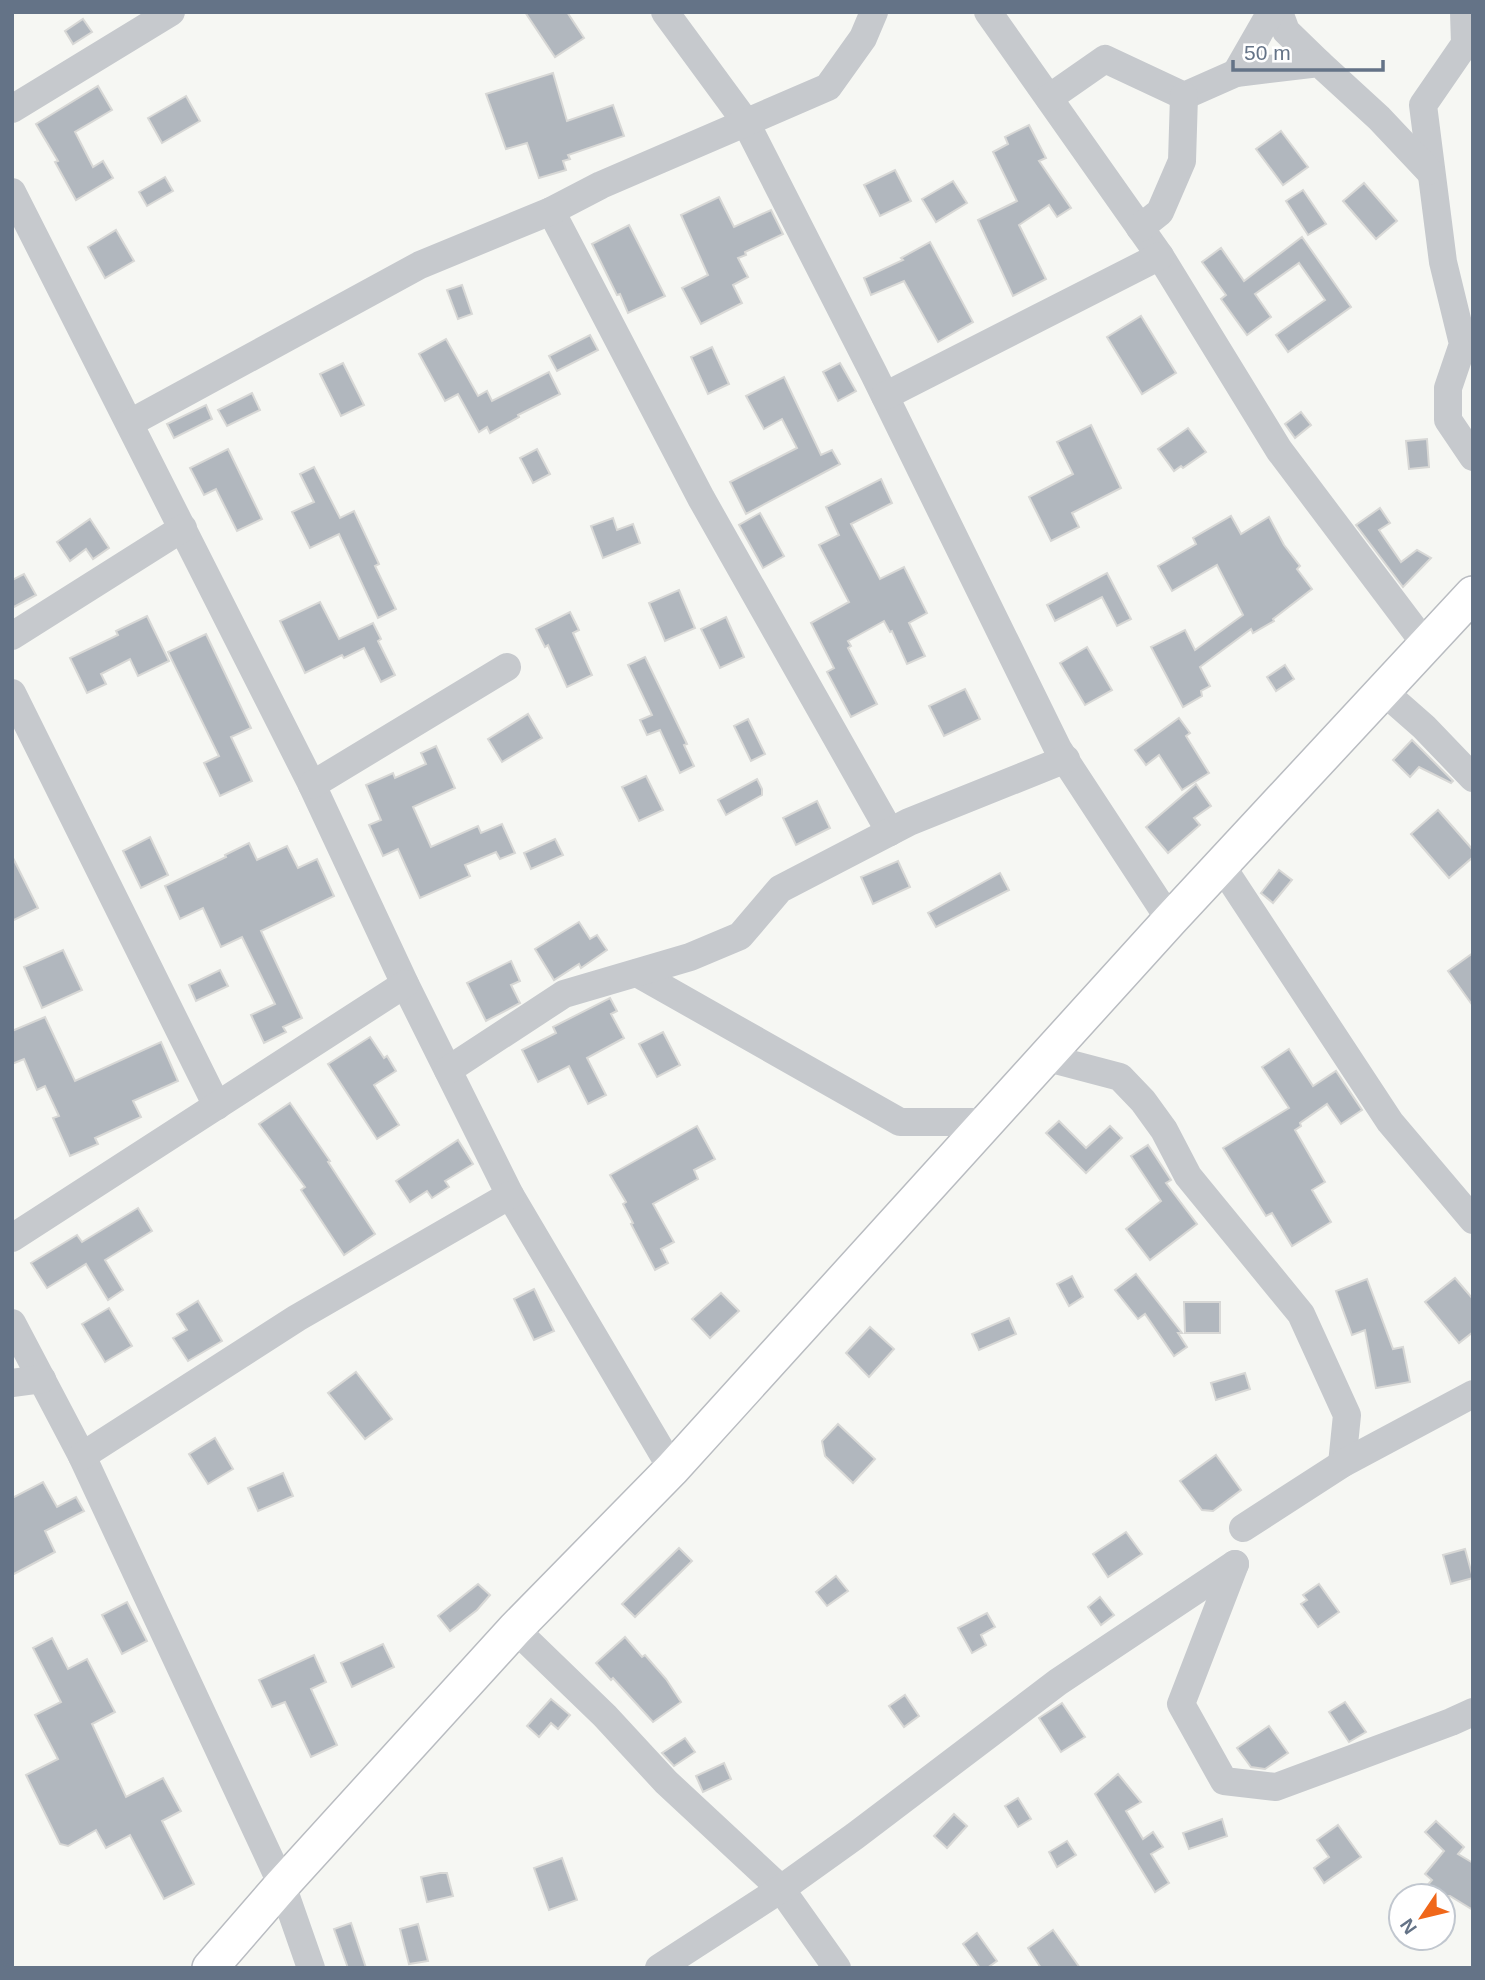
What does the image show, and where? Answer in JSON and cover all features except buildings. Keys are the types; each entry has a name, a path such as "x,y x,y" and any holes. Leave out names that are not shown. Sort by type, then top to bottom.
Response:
{"main road":[{"path":"211,1968 282,1885 515,1629 671,1469 1044,1057 1473,594"}],"street":[{"path":"12,109 171,12"},
{"path":"665,12 745,121 885,396 1052,738 1170,920"},
{"path":"130,423 420,265 551,211 601,185 828,87 863,38 874,12"},
{"path":"988,12 1160,256 1279,450 1426,645"},
{"path":"1236,73 1271,12"},
{"path":"1279,12 1286,32 1379,118 1429,171"},
{"path":"1464,12 1465,44 1423,105 1429,171 1443,262 1463,344 1448,388 1448,420 1473,457"},
{"path":"1049,98 1105,59 1184,96 1236,73 1319,63"},
{"path":"1140,228 1160,212 1182,161 1184,96"},
{"path":"12,192 312,785 405,984 510,1195 671,1469"},
{"path":"551,211 701,498 890,832"},
{"path":"885,396 1160,256"},
{"path":"12,636 183,528"},
{"path":"312,785 507,667"},
{"path":"1383,691 1424,727 1473,778"},
{"path":"12,693 217,1106"},
{"path":"448,1070 564,994 690,957 740,936 780,889 890,832 1066,759"},
{"path":"1221,865 1390,1122 1473,1220"},
{"path":"637,973 900,1122 987,1122"},
{"path":"12,1238 405,984"},
{"path":"1044,1057 1120,1077 1143,1101 1164,1130 1188,1177 1301,1314 1347,1415 1342,1464"},
{"path":"82,1456 297,1318 510,1195"},
{"path":"12,1322 82,1456 282,1885 311,1968"},
{"path":"12,1383 42,1380"},
{"path":"1243,1528 1342,1464 1473,1394"},
{"path":"659,1968 780,1889 1058,1682 1235,1564 1181,1704 1224,1781 1276,1787 1473,1712"},
{"path":"515,1629 605,1716 666,1782 780,1889 837,1968"}]}
